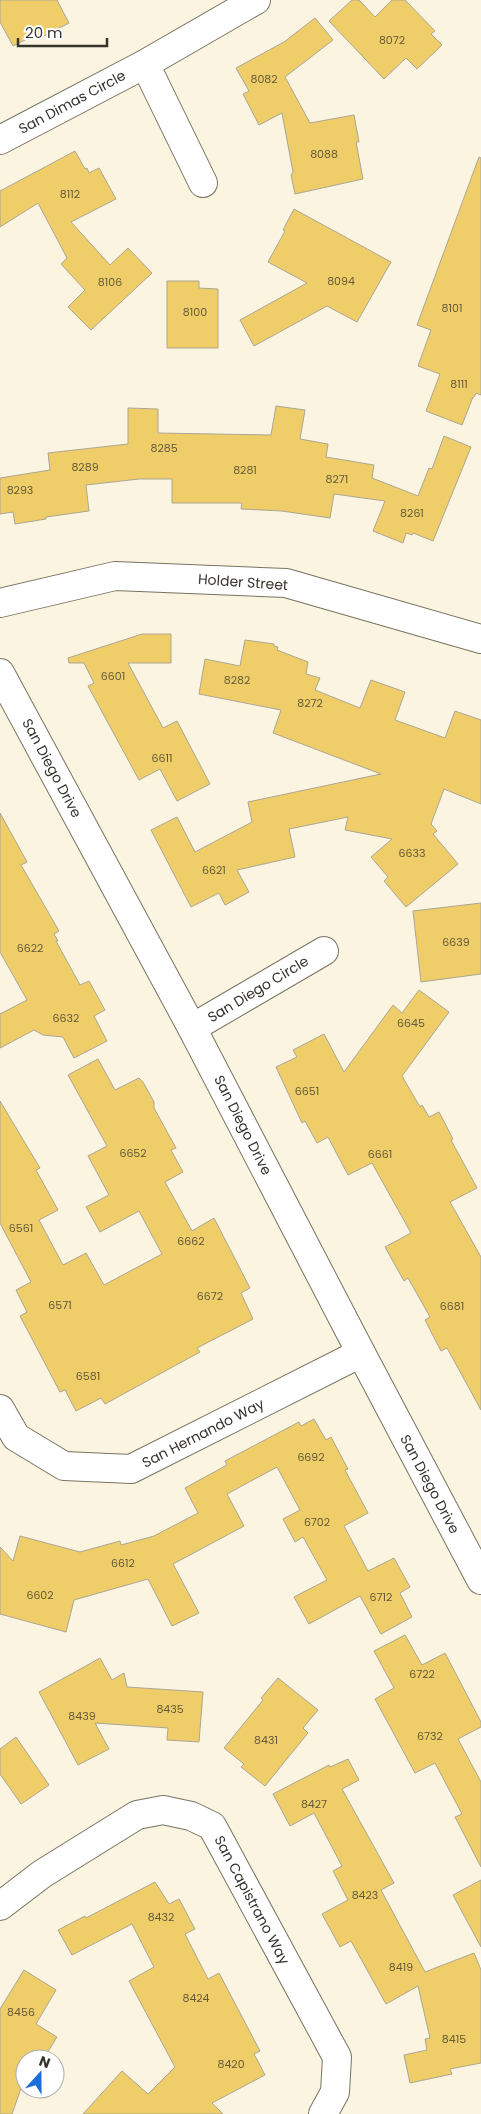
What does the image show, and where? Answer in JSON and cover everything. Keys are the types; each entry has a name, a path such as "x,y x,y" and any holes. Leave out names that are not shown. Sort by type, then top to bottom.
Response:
{"street":[{"name":"San Dimas Circle","path":"0,140 145,64 256,0"},
{"path":"145,64 203,183"},
{"name":"Holder Street","path":"0,603 115,576 286,583 478,630"},
{"name":"San Diego Drive","path":"0,673 192,1028 481,1580"},
{"name":"San Diego Circle","path":"192,1028 324,951"},
{"name":"San Hernando Way","path":"0,1409 16,1437 64,1466 131,1469 361,1354"},
{"name":"San Capistrano Way","path":"0,1906 42,1874 137,1815 163,1810 191,1816 212,1826 337,2057 335,2092 323,2114"}],"building":[{"path":"0,0 57,0 69,23 38,39 35,35 13,46 0,22"},
{"path":"352,0 359,0 375,17 392,0 405,0 435,31 431,34 442,45 417,69 406,58 384,79 329,21"},
{"path":"315,18 333,40 285,77 310,123 354,115 359,142 356,142 363,179 295,194 291,175 293,172 282,113 259,125 243,94 249,91 236,68 284,42"},
{"path":"75,151 89,173 99,168 116,199 71,222 110,265 128,248 152,273 91,330 68,307 85,290 61,264 67,258 38,203 0,227 0,191"},
{"path":"479,157 481,158 481,395 476,393 473,397 462,425 426,411 440,374 418,366 431,330 417,325"},
{"path":"294,209 391,262 357,322 327,306 254,346 240,320 307,283 268,262 285,231 283,230"},
{"path":"167,281 199,281 199,288 218,289 218,348 167,348"},
{"path":"276,406 305,410 300,439 328,444 326,457 374,465 372,478 418,496 429,468 432,469 444,436 471,447 433,541 413,533 412,535 406,533 403,543 373,531 385,501 334,494 330,518 282,511 241,509 242,503 172,503 172,479 139,479 86,485 89,511 46,517 46,519 15,524 13,512 0,514 0,478 50,470 48,453 128,444 128,408 158,409 158,433 271,435"},
{"path":"142,634 171,634 171,663 128,663 163,728 177,721 210,784 177,801 160,769 139,780 88,686 94,683 84,663 69,663 68,658"},
{"path":"245,640 274,644 274,646 278,647 277,650 308,662 306,674 320,678 315,690 360,708 371,680 405,692 395,720 445,738 455,711 481,720 481,804 444,789 431,824 437,831 433,834 458,864 406,907 384,881 388,877 371,857 392,839 345,830 348,817 289,829 295,857 237,870 249,892 225,905 219,893 191,907 151,830 177,817 195,852 252,822 248,802 381,774 273,733 281,710 199,694 205,659 240,666"},
{"path":"0,813 27,862 21,865 59,931 54,934 58,941 56,941 80,985 89,981 105,1010 94,1016 107,1041 74,1058 63,1037 43,1035 34,1030 0,1048 0,1014 27,1000 0,952"},
{"path":"481,903 481,974 421,982 413,911"},
{"path":"419,990 449,1012 402,1076 420,1107 422,1105 429,1117 439,1112 453,1139 451,1140 477,1188 450,1202 481,1257 481,1410 447,1348 441,1351 425,1320 430,1317 408,1278 404,1281 385,1247 411,1233 372,1163 348,1175 328,1137 317,1143 305,1121 302,1123 276,1067 297,1057 293,1050 324,1034 344,1072 393,1005 402,1013"},
{"path":"98,1059 115,1090 139,1078 143,1082 154,1102 154,1108 176,1148 171,1150 183,1172 165,1182 192,1231 214,1218 250,1288 241,1293 253,1319 197,1348 200,1352 105,1404 101,1398 76,1411 65,1390 60,1392 20,1316 27,1312 16,1290 31,1282 0,1223 0,1101 40,1168 36,1170 58,1210 39,1220 63,1265 86,1253 104,1285 162,1254 139,1211 100,1232 86,1207 109,1195 88,1156 107,1146 68,1075"},
{"path":"314,1419 326,1440 331,1437 348,1469 345,1470 368,1513 344,1526 368,1571 394,1558 410,1587 400,1593 412,1617 381,1634 360,1596 309,1624 294,1597 327,1580 303,1537 295,1542 283,1519 300,1510 277,1467 227,1494 244,1526 173,1564 199,1613 172,1626 148,1579 74,1600 66,1632 0,1614 0,1547 13,1561 20,1536 80,1552 120,1541 121,1545 154,1536 198,1513 185,1488 227,1465 225,1461 299,1422 301,1426"},
{"path":"405,1635 422,1665 445,1653 481,1722 481,1727 458,1739 481,1782 481,1867 455,1817 462,1814 435,1763 415,1773 375,1699 394,1688 374,1651"},
{"path":"100,1658 112,1680 124,1673 127,1687 203,1692 199,1742 167,1740 168,1728 95,1723 109,1749 78,1765 39,1692"},
{"path":"278,1678 318,1710 303,1728 308,1733 265,1786 241,1767 244,1764 224,1748 263,1700 261,1698"},
{"path":"16,1737 49,1785 21,1804 0,1774 0,1749"},
{"path":"348,1759 359,1780 342,1789 394,1883 381,1890 425,1972 474,1953 481,1970 481,2063 450,2069 452,2074 410,2083 404,2055 427,2050 425,2039 430,2038 418,1986 386,2004 351,1941 340,1947 322,1914 348,1900 333,1871 342,1866 314,1813 290,1826 273,1794 329,1765 330,1767"},
{"path":"481,1880 481,1947 453,1895"},
{"path":"155,1882 169,1904 179,1899 195,1929 185,1934 208,1979 219,1973 260,2051 254,2054 265,2075 212,2103 223,2114 83,2114 122,2071 148,2094 175,2067 129,1981 154,1967 132,1924 72,1955 58,1930 85,1916 86,1918"},
{"path":"24,1970 56,1990 36,2024 57,2037 50,2049 15,2049 15,2099 17,2099 12,2114 0,2114 0,2009"}]}
